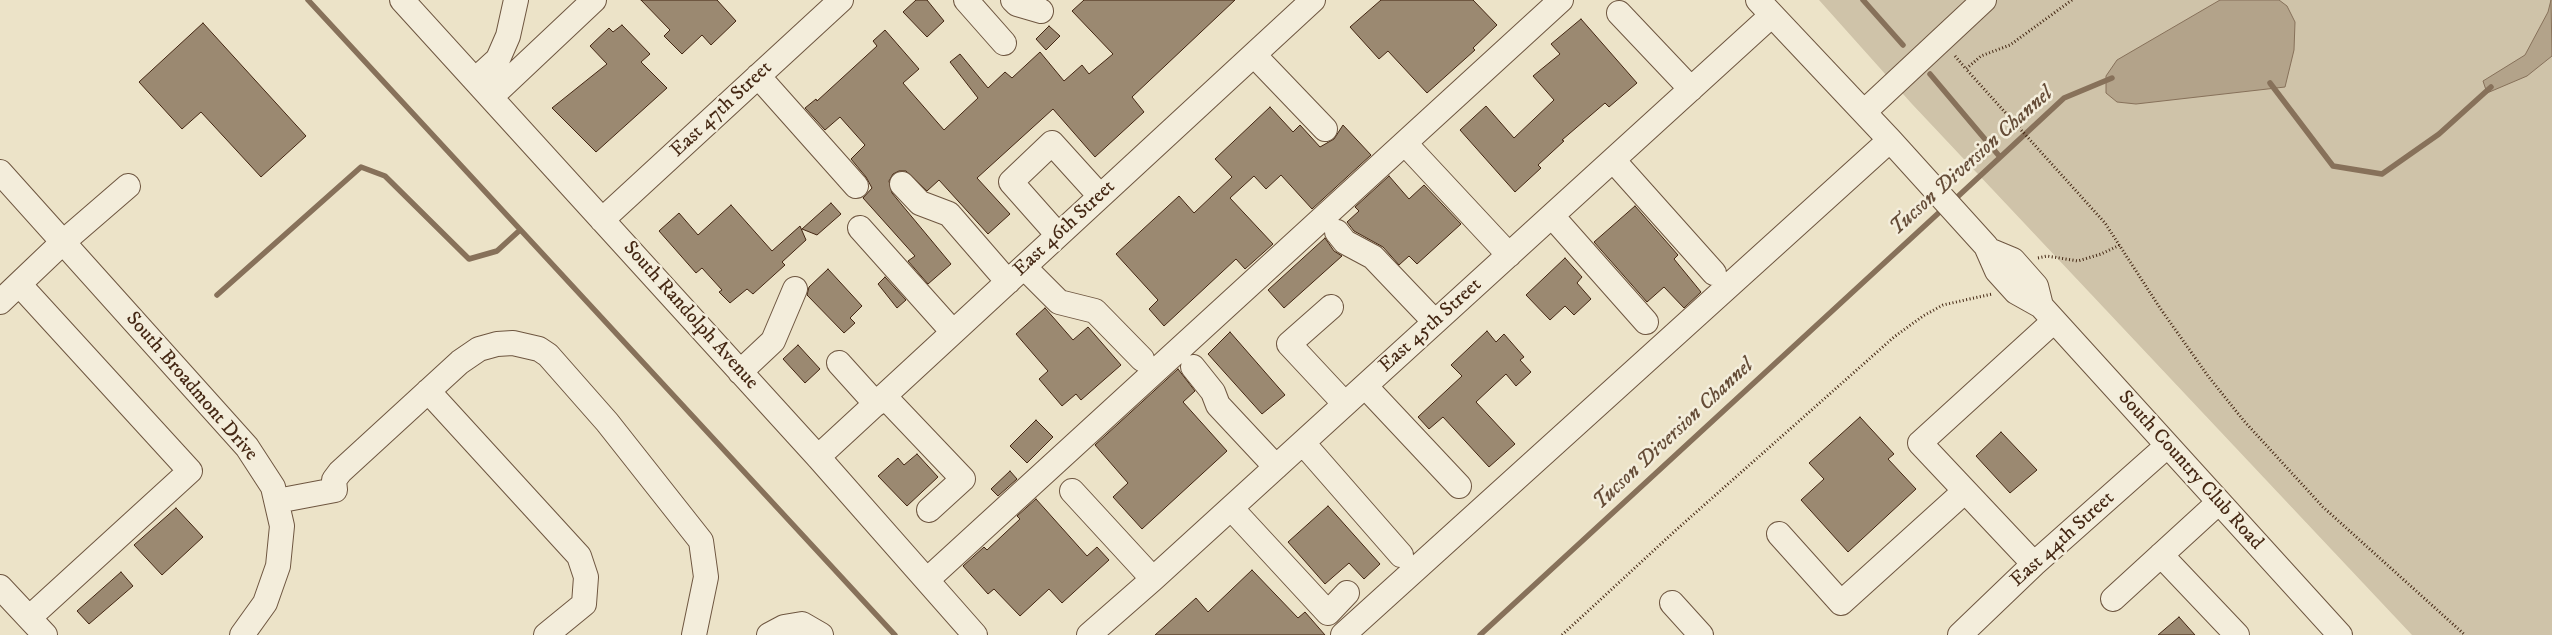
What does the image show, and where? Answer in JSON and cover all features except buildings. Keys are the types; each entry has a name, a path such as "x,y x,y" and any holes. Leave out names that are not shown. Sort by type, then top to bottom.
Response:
{"street":[{"name":"South Randolph Avenue","path":"402,0 818,458 975,635"},
{"path":"491,97 594,0"},
{"name":"East 47th Street","path":"602,220 841,0"},
{"path":"966,0 1004,43"},
{"path":"1013,0 1017,4 1041,11"},
{"name":"East 46th Street","path":"818,458 1313,0"},
{"path":"927,580 1561,0"},
{"path":"1864,112 1984,0"},
{"path":"475,80 498,59 508,36 509,3"},
{"name":"South Country Club Road","path":"1765,8 1864,112 1988,248 2012,260 2036,286 2047,313 2338,634"},
{"name":"East 45th Street","path":"1089,635 1154,579 1691,89 1765,8"},
{"path":"1619,13 1691,89"},
{"path":"1254,55 1325,129"},
{"path":"758,76 856,186"},
{"path":"1058,235 1011,182 1052,143 1100,196"},
{"path":"1343,635 1897,148"},
{"path":"1413,152 1509,255"},
{"path":"1613,160 1714,273"},
{"name":"South Broadmont Drive","path":"0,172 247,447 266,474 277,501 282,526 278,566 264,603 242,635"},
{"path":"902,184 920,203 949,214 1016,274 1059,302 1095,312 1142,360"},
{"path":"0,302 62,243 128,186"},
{"path":"1552,216 1646,322"},
{"path":"860,228 953,332"},
{"path":"1337,232 1345,242 1373,257 1435,322"},
{"path":"0,587 37,627 190,470 19,284"},
{"path":"740,372 773,340 795,289"},
{"path":"1331,307 1290,344 1345,404"},
{"path":"2034,564 1920,443 2047,313"},
{"path":"277,501 335,490 334,480 340,472 460,362 479,349 497,344 527,345 539,349 548,356 607,422 694,530 700,541 706,565 706,577 694,635"},
{"path":"839,363 963,479 929,510"},
{"path":"1193,367 1213,392 1218,406 1276,468"},
{"path":"1365,386 1459,486"},
{"path":"428,391 579,556 586,577 584,604 546,635"},
{"path":"1303,443 1401,555"},
{"name":"East 44th Street","path":"1960,635 2034,564 2167,446"},
{"path":"1072,490 1154,579"},
{"path":"1779,534 1841,603 1965,491"},
{"path":"2113,599 2219,502"},
{"path":"1231,508 1328,613 1347,593"},
{"path":"2161,555 2237,635"},
{"path":"1672,603 1701,635"},
{"path":"769,635 784,627 802,624 821,635"}],"path":[{"path":"2072,0 2010,44 1980,56 1966,69 2105,223 2171,323 2244,422 2322,507 2465,635"},
{"path":"2031,263 2043,256 2068,261 2089,259 2120,245"},
{"path":"1562,635 1683,524 1894,337 1923,316 1944,305 1989,295 1997,290"}],"shaded area":[{"path":"1819,0 2552,0 2552,635 2412,635 1912,104"},
{"path":"2220,0 2279,0 2287,6 2295,22 2294,50 2285,87 2136,104 2117,102 2106,93 2106,76 2117,60"},
{"path":"2551,0 2552,56 2527,76 2487,93 2483,81 2525,55 2548,12"}],"waterway":[{"path":"308,0 895,635"},
{"path":"1863,0 1903,45"},
{"path":"1930,74 2000,157"},
{"name":"Tucson Diversion Channel","path":"1953,201 2064,98 2112,78"},
{"name":"Tucson Diversion Channel","path":"2270,83 2333,166 2382,174 2439,134 2491,87"},
{"path":"217,295 361,167 385,176 469,259 497,251 520,230"},
{"name":"Tucson Diversion Channel","path":"1480,635 1944,208"}]}
